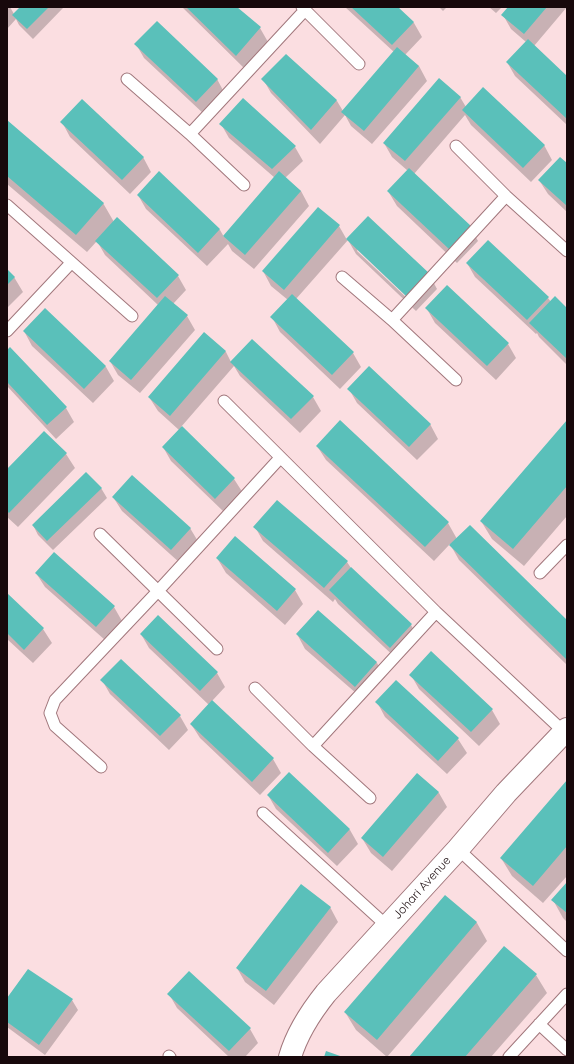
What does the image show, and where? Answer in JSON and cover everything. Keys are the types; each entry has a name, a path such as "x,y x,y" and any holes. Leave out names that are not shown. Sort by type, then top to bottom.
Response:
{"street":[{"name":"Johari Avenue","path":"290,1057 300,1030 326,993 506,793 566,731"}],"lane":[{"path":"190,134 303,9 359,64"},
{"path":"127,79 190,134 244,185"},
{"path":"456,146 506,196 567,251"},
{"path":"392,320 506,196"},
{"path":"7,205 132,316"},
{"path":"7,331 71,263"},
{"path":"342,277 392,320 456,380"},
{"path":"224,401 436,612 566,731"},
{"path":"101,767 55,726 50,713 52,706 61,693 158,591 280,458"},
{"path":"100,534 217,649"},
{"path":"540,573 567,545"},
{"path":"313,746 436,612"},
{"path":"255,688 313,746 370,798"},
{"path":"263,813 387,926"},
{"path":"458,848 567,951"},
{"path":"509,1057 567,994"},
{"path":"539,1024 567,1050"}],"building":[{"path":"20,7 49,7 27,29 12,15"},
{"path":"186,7 237,7 261,27 236,56"},
{"path":"351,7 398,7 414,22 392,45"},
{"path":"508,7 547,7 524,34 501,15"},
{"path":"157,21 218,79 196,102 134,44"},
{"path":"528,39 567,76 567,119 506,62"},
{"path":"397,47 419,66 364,131 341,112"},
{"path":"286,54 337,100 311,130 261,79"},
{"path":"439,78 461,97 405,161 383,143"},
{"path":"483,87 545,145 523,168 462,110"},
{"path":"243,98 296,146 272,169 219,124"},
{"path":"82,99 144,157 122,180 60,122"},
{"path":"7,120 104,203 76,235 7,176"},
{"path":"560,157 567,163 567,206 538,180"},
{"path":"409,168 471,226 449,249 387,191"},
{"path":"159,171 220,229 198,253 137,195"},
{"path":"279,171 301,191 245,255 223,236"},
{"path":"318,207 340,225 284,290 262,271"},
{"path":"368,216 430,274 407,297 346,239"},
{"path":"117,217 179,275 157,298 95,241"},
{"path":"488,240 549,297 527,320 466,263"},
{"path":"7,269 15,277 7,285"},
{"path":"447,285 509,343 487,366 425,308"},
{"path":"292,294 354,352 332,375 270,317"},
{"path":"165,296 188,315 131,380 109,361"},
{"path":"555,296 567,308 567,359 529,323"},
{"path":"45,308 106,366 84,389 23,331"},
{"path":"204,332 226,351 170,416 148,397"},
{"path":"252,339 314,396 291,419 230,362"},
{"path":"10,347 67,407 47,425 7,382 7,350"},
{"path":"369,366 431,424 409,447 347,389"},
{"path":"340,420 449,522 425,547 316,446"},
{"path":"567,420 567,486 513,549 480,521"},
{"path":"182,426 235,478 215,499 162,447"},
{"path":"44,431 67,453 9,513 7,511 7,469"},
{"path":"86,472 102,488 47,541 32,525"},
{"path":"132,475 191,528 171,550 112,497"},
{"path":"277,500 348,561 324,588 253,527"},
{"path":"470,525 567,620 567,660 449,545"},
{"path":"235,536 296,589 277,611 216,558"},
{"path":"54,552 115,606 96,627 35,573"},
{"path":"351,567 412,624 390,648 329,590"},
{"path":"7,593 44,628 24,650 7,633"},
{"path":"318,610 377,662 355,687 296,634"},
{"path":"158,615 218,672 200,691 140,634"},
{"path":"431,651 493,709 471,732 409,675"},
{"path":"121,659 181,715 160,736 100,680"},
{"path":"396,680 459,738 438,761 375,702"},
{"path":"212,700 274,758 252,782 190,724"},
{"path":"289,772 350,829 328,853 267,795"},
{"path":"417,773 439,792 383,857 361,838"},
{"path":"567,780 567,846 533,886 500,858"},
{"path":"567,882 567,913 551,900"},
{"path":"301,884 331,907 266,991 236,968"},
{"path":"445,895 477,922 377,1040 344,1012"},
{"path":"504,946 537,974 465,1057 409,1057"},
{"path":"28,969 73,999 39,1045 7,1022 7,998"},
{"path":"189,971 251,1028 229,1051 167,994"},
{"path":"326,1051 343,1057 324,1057"}]}
